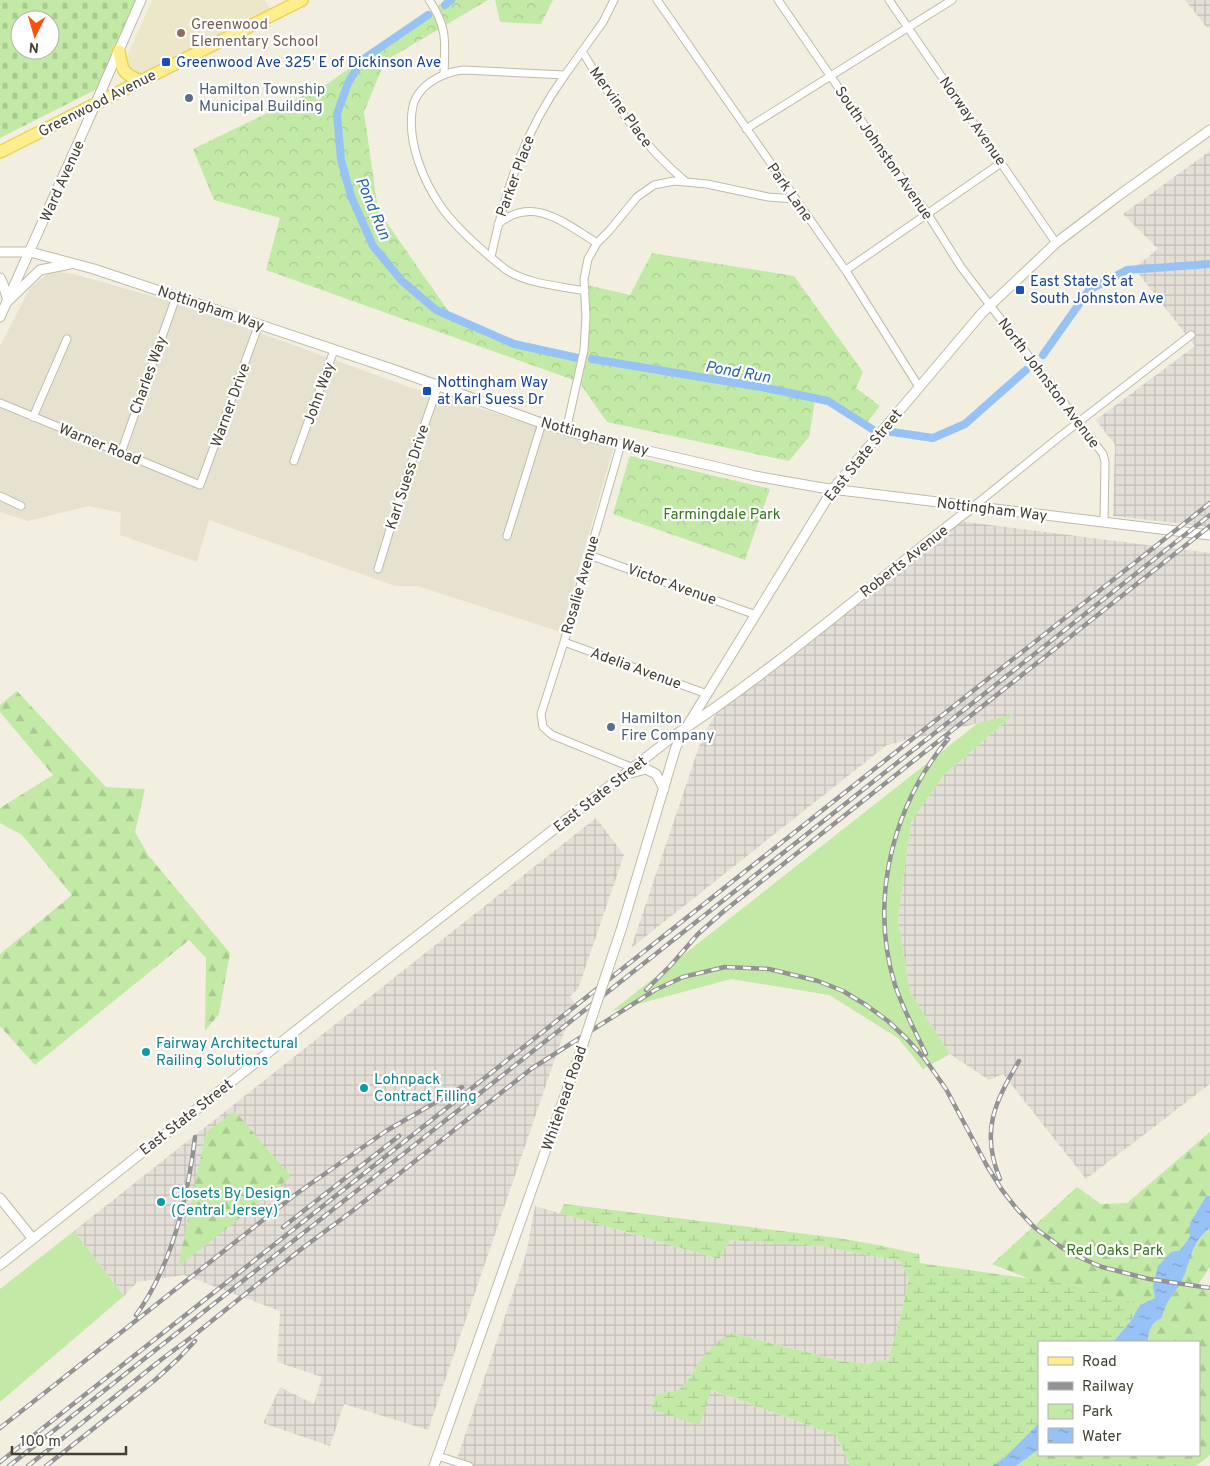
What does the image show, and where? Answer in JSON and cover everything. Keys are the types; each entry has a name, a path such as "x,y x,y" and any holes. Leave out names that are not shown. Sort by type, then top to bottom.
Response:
{"main road":[{"name":"Greenwood Avenue","path":"0,152 302,0"},
{"path":"118,51 121,65 128,76 141,81"}],"street":[{"name":"Ward Avenue","path":"0,317 141,0"},
{"path":"429,0 440,18 443,28 445,38 444,74"},
{"name":"Parker Place","path":"491,256 508,187 536,120 582,50 603,22 614,0"},
{"name":"Park Lane","path":"657,0 846,270 919,387"},
{"name":"South Johnston Avenue","path":"778,0 990,306"},
{"name":"Norway Avenue","path":"889,0 1056,243"},
{"path":"746,129 952,0"},
{"name":"Mervine Place","path":"582,50 607,91 643,140 657,156 685,181"},
{"path":"565,75 464,70 444,74 424,87 414,103 411,113 412,133 425,179 441,206 451,219 491,256 506,269 526,279 585,291"},
{"name":"East State Street","path":"0,1265 346,991 624,774 686,728 832,489 919,387 990,306 1056,243 1210,130"},
{"path":"846,270 1001,163"},
{"path":"566,431 584,350 586,316 585,269 588,259 597,243 637,197 645,190 664,182 685,181 733,188 768,197 795,199"},
{"path":"498,224 513,214 541,212 551,215 597,243"},
{"name":"Nottingham Way","path":"0,252 30,252 94,269 259,324 566,431 755,476 832,489 1210,535"},
{"path":"0,278 8,301 40,270 74,264"},
{"name":"Charles Way","path":"121,453 176,296"},
{"name":"North Johnston Avenue","path":"990,306 1103,454 1105,462 1104,522"},
{"name":"Warner Drive","path":"200,485 259,324"},
{"name":"Roberts Avenue","path":"686,728 812,634 1191,335"},
{"path":"33,416 67,339"},
{"name":"John Way","path":"294,461 334,350"},
{"name":"Karl Suess Drive","path":"378,569 402,490 438,386"},
{"name":"Warner Road","path":"0,403 200,485"},
{"path":"506,536 542,423"},
{"name":"Rosalie Avenue","path":"621,444 541,720 543,726 552,735 633,768"},
{"path":"0,496 21,506"},
{"name":"Victor Avenue","path":"589,555 756,615"},
{"name":"Adelia Avenue","path":"564,642 708,694"},
{"name":"Whitehead Road","path":"434,1466 580,1056 622,927 676,747 686,728"},
{"path":"624,774 646,769 656,774 664,789"},
{"path":"0,1198 33,1239"},
{"path":"438,1456 469,1466"}],"shaded area":[{"name":"Greenwood Elementary School","path":"152,0 264,0 272,10 146,73 140,75 129,73 125,62"},
{"path":"1185,0 1210,0 1210,27 1208,29"},
{"path":"1210,151 1210,527 1113,516 1115,445 1096,420 1195,346 1134,268 1158,249 1123,214"},
{"path":"51,271 74,274 180,304 409,387 613,449 561,632 417,586 395,586 209,520 197,562 120,535 121,513 89,506 28,521 0,512 0,346 30,288"},
{"path":"959,521 1210,553 1210,1084 1086,1179 1003,1074 989,1080 950,1054 910,992 898,920 911,822 943,776 1013,715 887,745 631,948 703,735 723,703"},
{"path":"596,818 624,855 578,989 570,996 574,1003 428,1430 344,1404 330,1446 263,1423 280,1387 314,1404 322,1377 277,1362 280,1311 184,1275 137,1282 124,1296 74,1231"},
{"path":"535,1206 719,1259 730,1240 820,1246 900,1261 909,1278 888,1361 879,1360 869,1364 841,1361 732,1333 703,1356 686,1383 677,1391 656,1394 651,1409 701,1422 710,1390 836,1435 850,1466 467,1466 456,1462 526,1254"}],"green space":[{"path":"0,0 144,0 107,84 0,138"},
{"path":"446,0 488,0 385,61 364,112 378,210 451,315 521,348 584,355 587,285 630,295 652,253 794,276 863,372 856,388 880,406 865,425 816,395 809,437 789,461 607,422 579,382 266,270 280,218 214,200 193,149 327,84"},
{"path":"495,0 553,0 541,24 500,22"},
{"name":"Farmingdale Park","path":"631,456 770,489 745,560 613,514"},
{"path":"17,691 106,787 145,789 135,832 148,855 230,953 219,1014 205,1031 206,958 189,940 35,1065 0,1026 0,954 72,895 22,835 0,823 0,808 53,775 0,712 0,705"},
{"path":"1014,714 943,776 911,822 898,920 910,992 950,1054 923,1069 898,1038 829,995 731,979 612,1011 978,723"},
{"path":"235,1111 291,1177 178,1267 206,1132"},
{"name":"Red Oaks Park","path":"1210,1132 1210,1196 1206,1196 1190,1223 1190,1237 1180,1250 1171,1252 1156,1298 1140,1305 1075,1285 1032,1280 992,1264 1077,1187 1101,1204 1127,1203"},
{"path":"564,1204 838,1238 919,1254 920,1263 1075,1285 1140,1305 1130,1322 1114,1341 1038,1341 1038,1424 1004,1458 992,1466 850,1466 836,1435 711,1390 701,1422 698,1425 651,1409 656,1394 677,1391 686,1383 703,1356 721,1339 732,1333 841,1361 869,1364 879,1360 888,1361 909,1278 900,1261 820,1246 730,1240 719,1259 560,1213"},
{"name":"Red Oaks Park","path":"1210,1228 1210,1267 1197,1286 1210,1292 1210,1455 1196,1466 1016,1466 1038,1450 1038,1456 1200,1456 1200,1341 1148,1341 1151,1326 1162,1317 1166,1303 1175,1292 1193,1249 1203,1234"},
{"path":"74,1231 124,1296 0,1402 0,1289"}],"water":[{"path":"1206,1196 1210,1196 1210,1228 1203,1234 1195,1246 1182,1280 1168,1301 1162,1318 1151,1327 1148,1341 1114,1341 1130,1322 1140,1305 1155,1298 1153,1286 1158,1266 1171,1252 1180,1250 1190,1237 1190,1223"},
{"path":"1038,1424 1038,1450 1016,1466 992,1466 1004,1458"}],"waterway":[{"path":"445,5 451,0"},
{"name":"Pond Run","path":"428,15 362,60 348,83 337,114 341,160 351,196 373,246 402,281 436,310 514,344 578,358"},
{"name":"Pond Run","path":"1043,355 1089,290 1127,270 1210,264"},
{"name":"Pond Run","path":"592,359 761,387 828,401 872,429"},
{"name":"Pond Run","path":"892,432 933,438 965,424 1026,370"}],"railway":[{"path":"0,1462 1210,503"},
{"path":"9,1466 1210,515"},
{"path":"646,990 698,934 724,911 1210,526"},
{"path":"926,1054 905,1011 895,985 888,953 884,920 886,888 891,856 900,824 912,794 948,739"},
{"path":"28,1466 531,1069 655,990 683,977 725,967 769,969 818,981 843,991 888,1021 925,1059 946,1089 1002,1190 1035,1228 1061,1247 1102,1267 1149,1279 1210,1288"},
{"path":"1000,1179 991,1146 993,1117 1003,1090 1019,1061"},
{"path":"0,1428 296,1194 386,1131 462,1087"},
{"path":"283,1227 399,1136"},
{"path":"136,1315 149,1296 169,1253 183,1206 195,1137"},
{"path":"46,1466 155,1380 195,1341"}],"place":[{"name":"Greenwood Elementary School","path":"181,33"},
{"name":"Greenwood Ave 325' E of Dickinson Ave","path":"166,62"},
{"name":"Hamilton Township Municipal Building","path":"189,98"},
{"name":"East State St at South Johnston Ave","path":"1020,290"},
{"name":"Nottingham Way at Karl Suess Dr","path":"427,391"},
{"name":"Hamilton Fire Company","path":"611,727"},
{"name":"Fairway Architectural Railing Solutions","path":"146,1052"},
{"name":"Lohnpack Contract Filling","path":"364,1088"},
{"name":"Closets By Design (Central Jersey)","path":"161,1202"}]}
